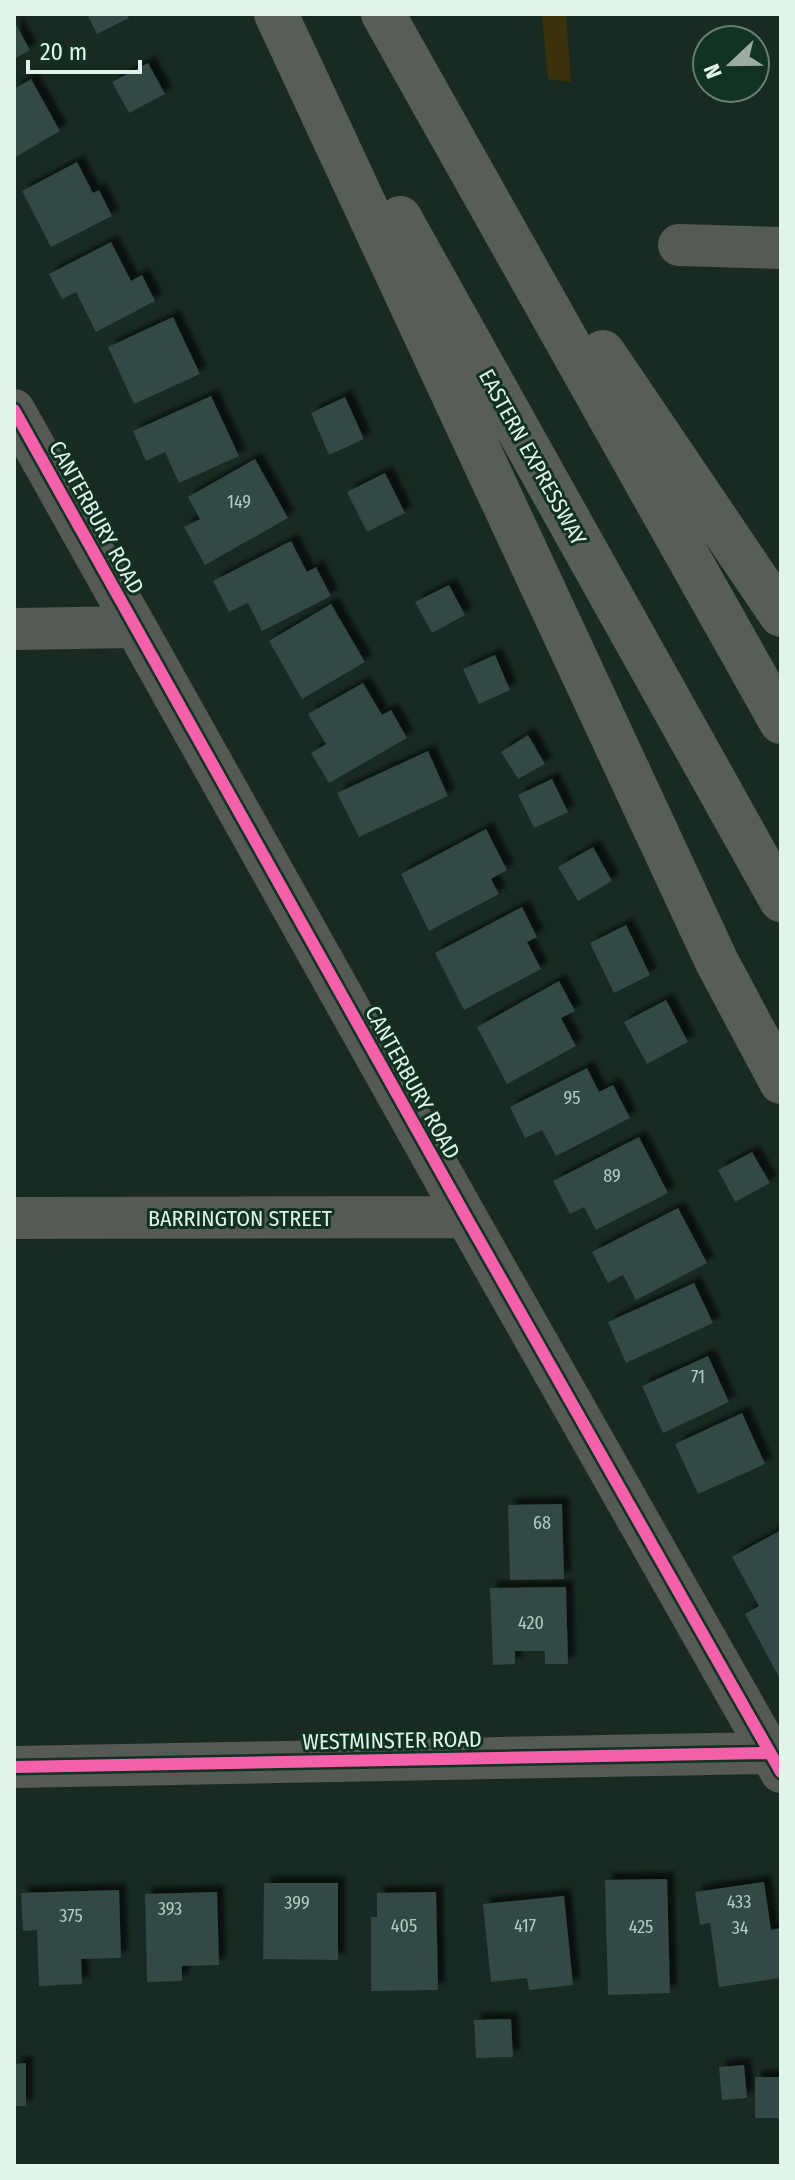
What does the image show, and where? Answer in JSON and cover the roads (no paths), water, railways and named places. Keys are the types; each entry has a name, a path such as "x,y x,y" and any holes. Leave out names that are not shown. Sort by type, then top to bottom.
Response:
{"highway":[{"path":"276,14 717,962 781,1082"},
{"name":"EASTERN EXPRESSWAY","path":"285,14 781,900"},
{"path":"383,14 781,722"},
{"path":"419,78 781,615"}],"street":[{"path":"679,245 781,248"},
{"name":"CANTERBURY ROAD","path":"14,410 776,1763"},
{"path":"14,629 135,627"},
{"name":"BARRINGTON STREET","path":"14,1218 466,1217"},
{"name":"WESTMINSTER ROAD","path":"14,1767 776,1763"}]}
